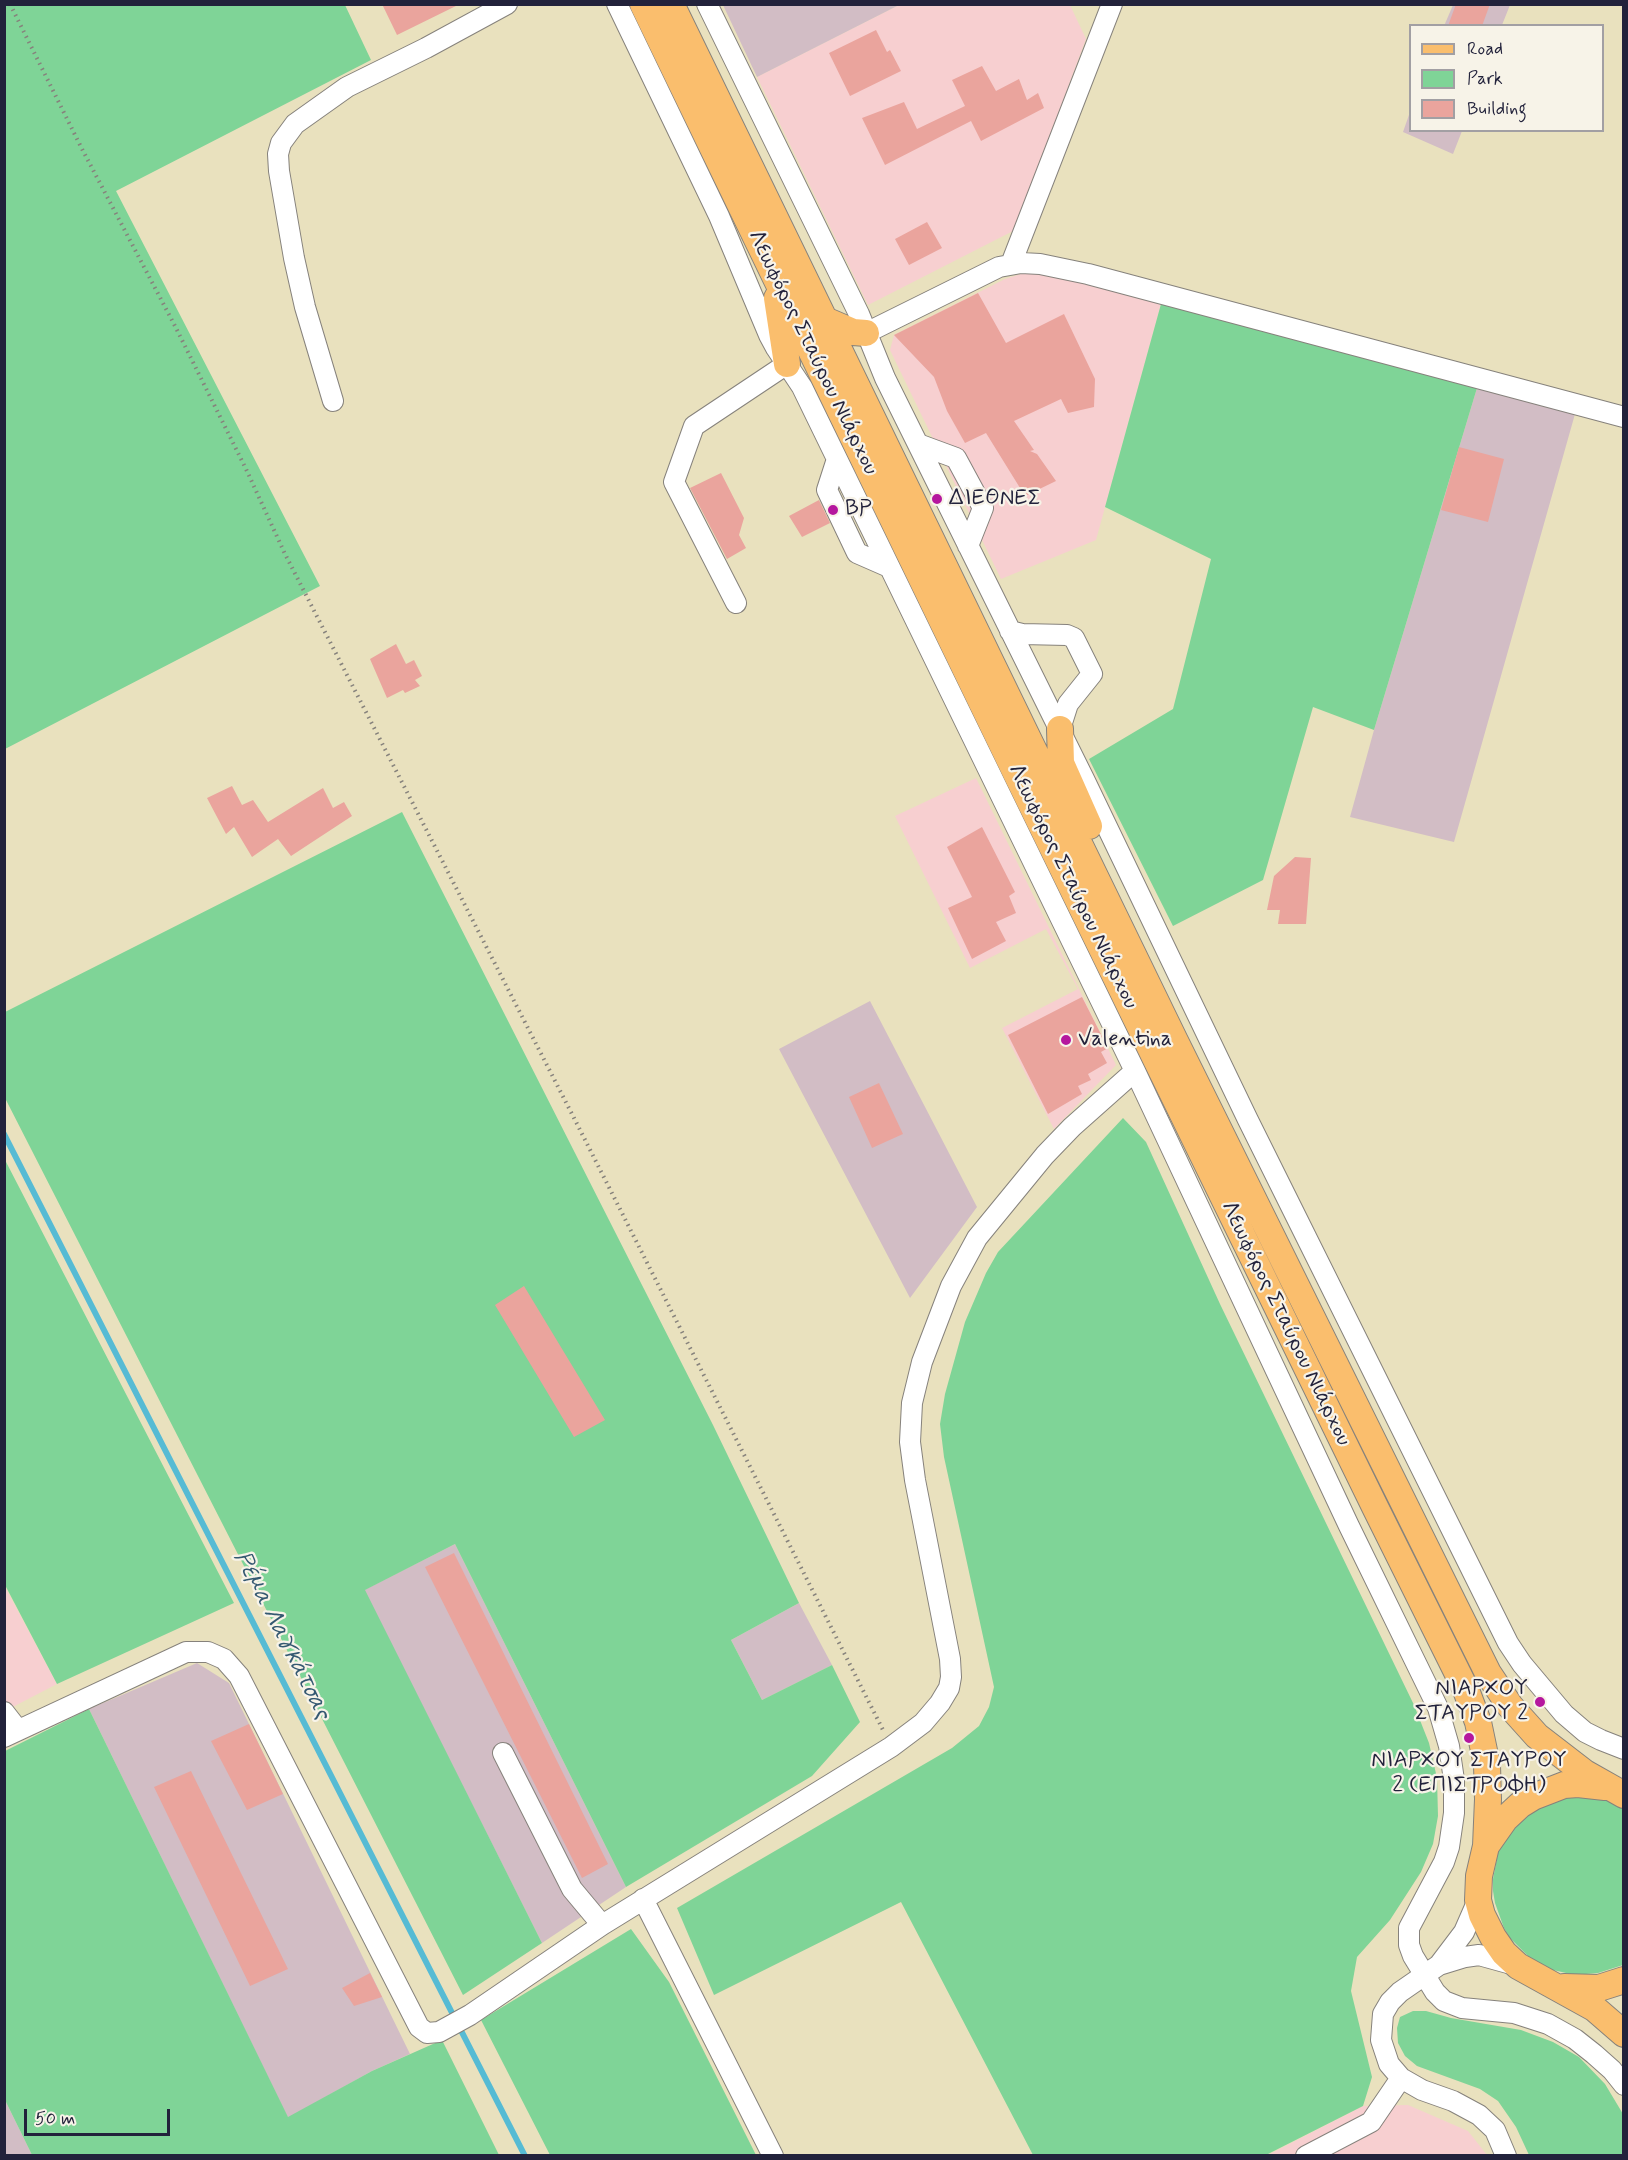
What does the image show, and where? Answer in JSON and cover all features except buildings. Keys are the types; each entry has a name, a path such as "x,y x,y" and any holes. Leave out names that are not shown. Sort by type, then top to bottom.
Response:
{"main road":[{"name":"Λεωφόρος Σταύρου Νιάρχου","path":"643,4 1314,1383 1466,1690 1478,1722 1487,1765 1486,1846 1479,1876 1478,1900 1493,1938 1518,1966 1594,2008 1623,2034"},
{"name":"Λεωφόρος Σταύρου Νιάρχου","path":"671,4 1361,1420 1488,1673 1510,1706 1537,1736 1585,1773 1620,1793"},
{"path":"775,277 779,316 788,364"},
{"path":"825,320 853,332 866,333"},
{"path":"1060,729 1061,763 1102,859 1110,907"},
{"name":"Λεωφόρος Σταύρου Νιάρχου","path":"1486,1846 1505,1818 1520,1805 1549,1790 1578,1784 1597,1785 1620,1793"},
{"name":"Λεωφόρος Σταύρου Νιάρχου","path":"1557,1986 1582,1989 1599,1988 1623,1980"}],"street":[{"path":"333,401 308,318 294,258 279,171 278,153 281,143 295,124 347,87 507,4"},
{"path":"617,4 716,208 769,335 802,387 1135,1071 1344,1515 1423,1675 1444,1726 1454,1780 1452,1829 1444,1862 1411,1921 1408,1935 1413,1956 1432,1970 1436,1992 1451,2004 1462,2008 1498,2011 1532,2018 1566,2034 1612,2070 1623,2085"},
{"path":"707,4 859,314 885,378 1060,729 1248,1120 1508,1643 1528,1672 1564,1714 1586,1732 1623,1749"},
{"path":"1011,264 1112,4"},
{"path":"866,333 993,269 1011,264 1040,264 1088,274 1623,417"},
{"path":"736,603 674,482 694,426 788,364"},
{"path":"918,444 956,458 983,508 968,546"},
{"path":"1010,632 1067,635 1074,638 1092,674 1068,704 1060,729"},
{"path":"4,1712 11,1733 186,1652 208,1652 228,1662 239,1676 411,2015 424,2032 439,2032 470,2015 602,1925 891,1747 931,1714 946,1693 951,1677 945,1630 910,1442 912,1403 922,1362 951,1286 977,1238 1045,1155 1135,1071"},
{"path":"502,1753 572,1889 602,1925"},
{"path":"643,1899 773,2156"},
{"path":"1432,1970 1464,1932 1478,1900"},
{"path":"1506,2156 1494,2130 1479,2115 1453,2101 1422,2090 1394,2072 1383,2049 1381,2033 1383,2014 1390,2002 1400,1992 1432,1970 1465,1957 1479,1955 1518,1966"},
{"path":"1306,2156 1371,2122 1401,2078"}],"path":[{"path":"10,4 81,147 175,326 246,469 285,554 568,1105 891,1747"}],"shaded area":[{"path":"723,5 899,5 757,77"},
{"path":"899,5 1070,5 1086,39 1015,230 868,305 757,77"},
{"path":"1453,5 1510,5 1502,24 1445,24"},
{"path":"1409,115 1409,132 1462,132 1453,154 1403,132"},
{"path":"1040,273 1161,304 1096,540 1001,579 890,350 894,335 1005,279 1021,274"},
{"path":"1477,388 1575,414 1454,842 1350,817"},
{"path":"976,778 1116,1065 1054,1129 1002,1028 1078,989 1046,929 970,968 895,816"},
{"path":"870,1001 977,1207 910,1298 779,1049"},
{"path":"455,1544 626,1887 542,1943 364,1590"},
{"path":"4,1585 57,1684 5,1711 4,1711"},
{"path":"799,1603 832,1665 762,1700 731,1640"},
{"path":"197,1663 229,1683 410,2054 372,2071 288,2118 89,1709"},
{"path":"5,2100 32,2155 5,2155"},
{"path":"1408,2105 1468,2131 1487,2155 1266,2156 1363,2106"}],"green space":[{"path":"5,4 345,5 371,60 116,191 320,586 5,749"},
{"path":"1161,304 1477,388 1374,730 1313,707 1263,880 1173,926 1089,759 1173,709 1211,559 1105,507"},
{"path":"402,812 713,1425 799,1603 731,1640 762,1700 832,1665 860,1722 812,1776 626,1887 455,1544 365,1590 542,1943 463,1995 5,1098 5,1012"},
{"path":"1123,1118 1146,1142 1220,1304 1414,1705 1429,1743 1437,1778 1438,1816 1433,1844 1421,1872 1390,1920 1357,1957 1351,1991 1372,2077 1363,2106 1266,2155 1033,2155 901,1902 714,1995 677,1908 952,1748 979,1726 989,1707 994,1687 944,1457 940,1424 945,1394 965,1322 986,1273 998,1252"},
{"path":"4,1158 234,1603 57,1684 5,1585"},
{"path":"89,1709 288,2117 372,2071 442,2040 499,2155 32,2155 5,2100 5,1751"},
{"path":"1576,1795 1604,1797 1623,1806 1623,1965 1598,1973 1575,1975 1553,1970 1529,1957 1510,1938 1495,1903 1493,1879 1498,1853 1504,1841 1520,1821 1547,1803"},
{"path":"631,1929 669,1982 756,2155 550,2155 481,2020"},
{"path":"1413,2011 1426,2011 1451,2018 1521,2030 1553,2042 1579,2057 1605,2084 1623,2114 1623,2155 1529,2155 1516,2127 1498,2101 1480,2089 1417,2066 1405,2056 1398,2043 1397,2028 1400,2017"}],"waterway":[{"name":"Ρέμα Λαγκάτσας","path":"4,1134 525,2156"}],"place":[{"name":"ΔΙΕΘΝΕΣ","path":"937,499"},
{"name":"BP","path":"833,510"},
{"name":"Valentina","path":"1066,1040"},
{"name":"ΝΙΑΡΧΟΥ ΣΤΑΥΡΟΥ 2","path":"1540,1702"},
{"name":"ΝΙΑΡΧΟΥ ΣΤΑΥΡΟΥ 2 (ΕΠΙΣΤΡΟΦΗ)","path":"1469,1738"}]}
